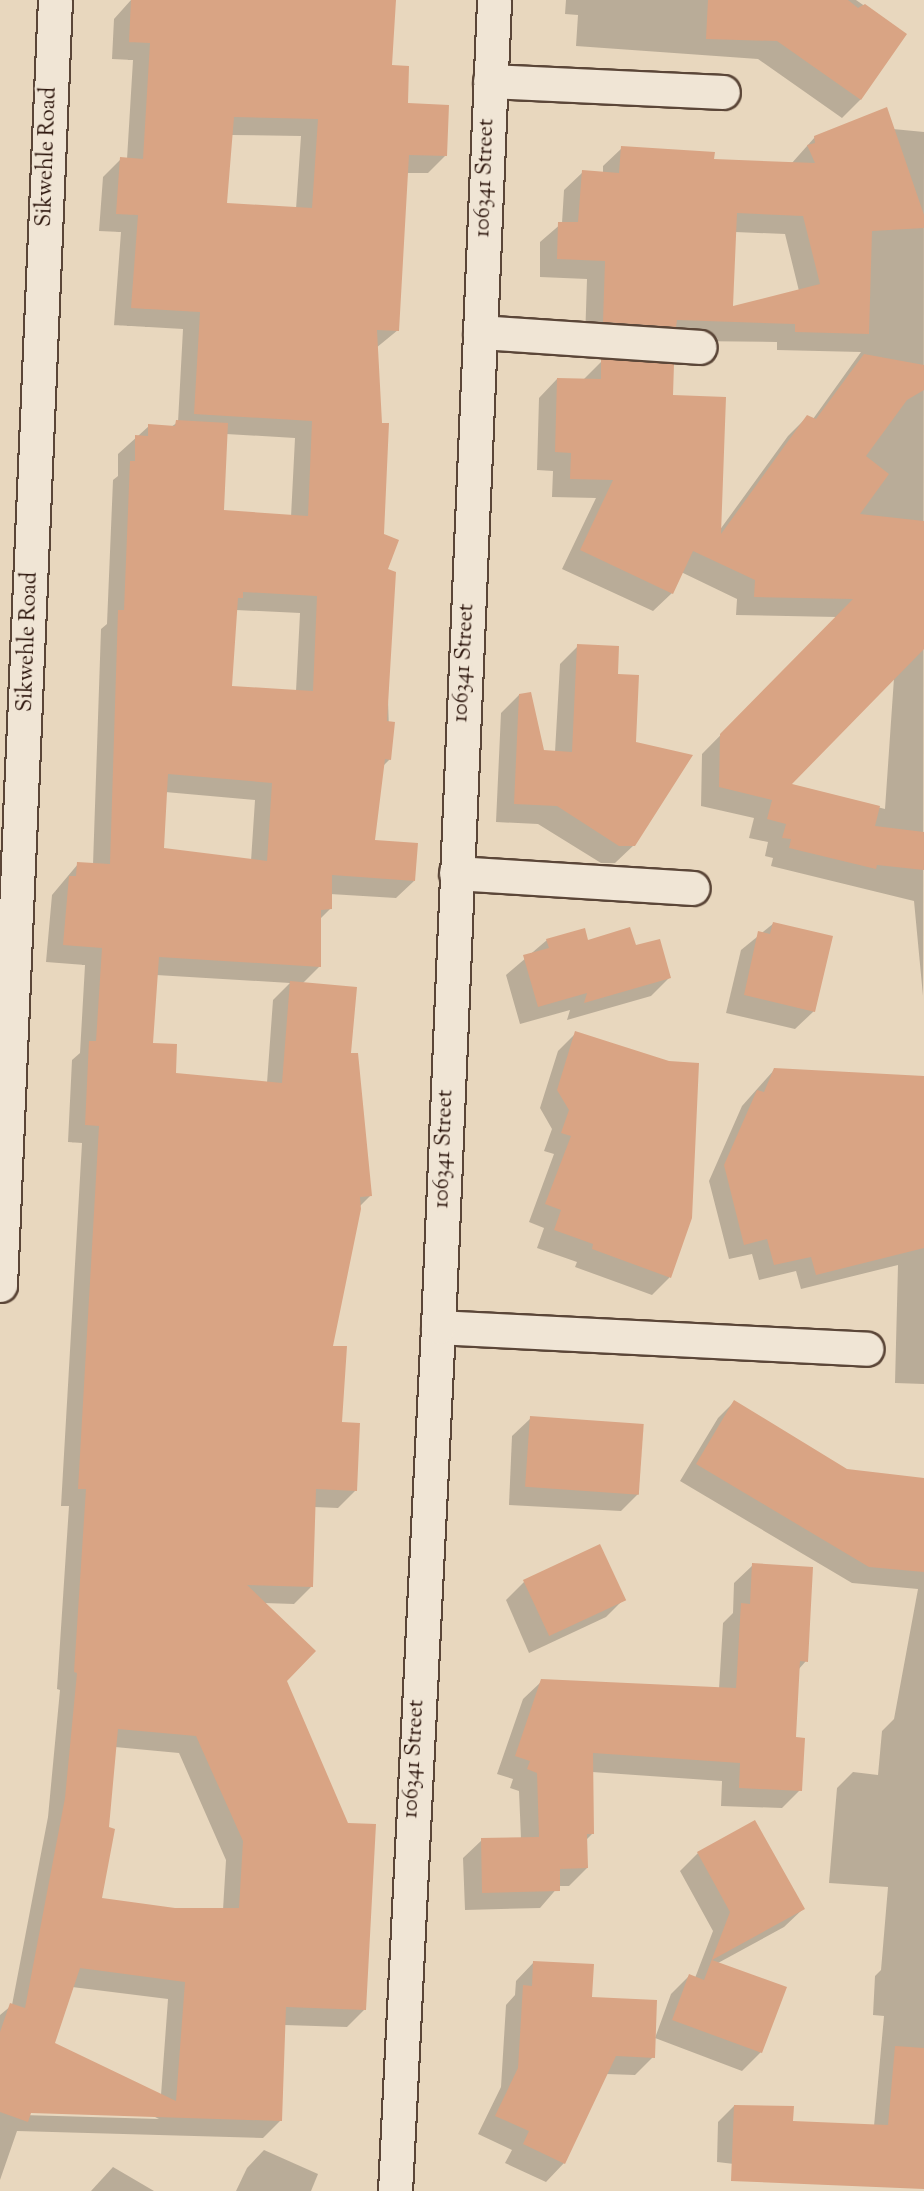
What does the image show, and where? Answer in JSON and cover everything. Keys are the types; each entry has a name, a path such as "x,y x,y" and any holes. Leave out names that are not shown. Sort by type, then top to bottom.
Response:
{"street":[{"name":"Sikwehle Road","path":"0,1285 55,0"},
{"name":"106341 Street","path":"395,2191 438,1327 494,0"},
{"path":"490,81 723,92"},
{"path":"480,332 699,347"},
{"path":"456,873 693,888"},
{"path":"438,1327 866,1348"}],"building":[{"path":"131,0 396,0 392,65 409,66 408,103 449,105 447,156 409,155 399,331 377,330 382,423 389,423 384,534 399,540 388,569 396,572 387,721 395,722 391,760 385,759 375,840 418,843 415,881 332,875 332,909 321,910 321,967 159,957 153,1043 177,1044 176,1073 282,1083 290,981 357,987 351,1053 358,1053 372,1196 360,1197 361,1209 333,1346 347,1346 342,1422 360,1423 357,1491 316,1489 313,1587 247,1585 316,1651 287,1681 348,1823 376,1824 366,2010 286,2007 282,2121 31,2113 28,2122 0,2112 0,2032 10,2003 25,2008 65,1798 77,1673 74,1672 86,1489 78,1489 99,1126 85,1125 89,1041 96,1041 102,948 63,945 69,876 76,876 77,862 110,864 118,610 124,610 130,461 135,461 135,435 148,436 148,424 175,426 176,420 228,423 224,510 308,516 312,421 194,414 200,312 131,308 138,215 116,214 120,157 143,159 150,43 129,42","holes":["234,117 318,119 312,208 227,203","243,592 317,596 313,691 232,686 238,598 243,598","168,774 272,783 267,861 164,848","118,1729 196,1736 243,1841 239,1908 175,1908 102,1898 115,1829 109,1827","80,1968 185,1982 176,2101 55,2043"]},
{"path":"708,0 848,0 858,8 865,4 907,34 861,100 777,41 706,39"},
{"path":"887,107 924,215 924,228 872,231 869,334 795,332 795,324 677,320 676,327 603,322 605,261 557,259 558,222 578,222 582,170 619,173 621,146 715,152 714,159 815,163 807,145 815,143 814,136","holes":["737,213 803,216 820,284 733,306"]},
{"path":"864,354 924,365 924,390 907,400 866,456 889,474 860,514 924,521 924,649 792,784 880,806 875,826 924,832 924,870 877,865 876,869 789,848 791,839 782,838 786,824 767,819 772,800 719,787 720,734 853,599 754,597 755,580 693,551 673,594 580,550 613,480 570,479 571,453 555,452 557,378 601,379 601,359 674,364 673,395 726,397 721,534 807,415 816,419"},
{"path":"577,644 619,646 618,674 639,675 636,742 693,755 635,846 619,846 557,806 514,804 519,694 531,692 544,750 572,752"},
{"path":"773,922 833,936 815,1012 744,995 758,931 770,934"},
{"path":"630,927 636,945 660,939 671,978 584,1003 587,993 538,1007 523,955 549,948 546,939 585,928 588,940"},
{"path":"575,1031 669,1061 699,1063 692,1218 671,1278 592,1249 593,1244 554,1230 561,1210 545,1204 571,1136 561,1133 569,1110 557,1090"},
{"path":"774,1068 924,1076 924,1248 816,1275 811,1257 774,1265 767,1239 744,1245 724,1165 757,1090 764,1092"},
{"path":"734,1400 847,1469 924,1478 924,1572 869,1567 696,1464"},
{"path":"530,1416 644,1424 639,1495 525,1487"},
{"path":"600,1544 626,1600 549,1636 523,1580"},
{"path":"752,1563 813,1567 808,1662 800,1661 796,1737 805,1738 802,1791 739,1788 740,1763 593,1753 594,1834 587,1834 588,1868 560,1869 560,1891 482,1893 481,1838 539,1837 537,1773 527,1769 530,1761 515,1756 541,1679 736,1688 741,1603 750,1604"},
{"path":"755,1820 805,1909 712,1960 787,1987 762,2053 672,2020 689,1974 704,1980 730,1912 697,1852"},
{"path":"533,1961 594,1964 592,1997 657,2000 655,2058 616,2056 565,2164 523,2144 529,2131 495,2116 518,2068 523,1985 532,1986"},
{"path":"895,2046 924,2048 924,2189 731,2181 734,2105 794,2106 793,2121 888,2125"}]}
